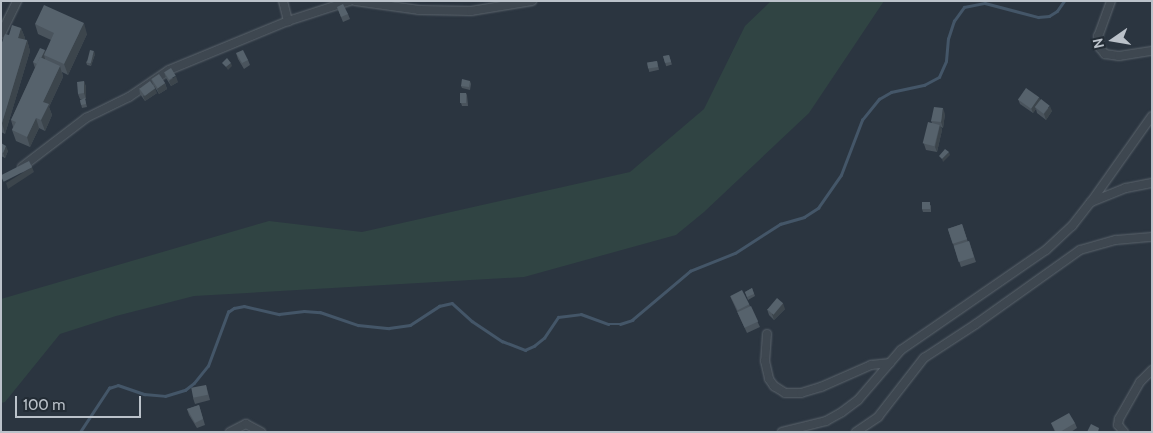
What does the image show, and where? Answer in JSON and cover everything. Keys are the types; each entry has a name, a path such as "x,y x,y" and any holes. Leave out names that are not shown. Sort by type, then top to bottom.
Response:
{"street":[{"path":"1,34 17,1"},
{"path":"283,1 288,21"},
{"path":"15,172 86,118 129,97 169,70 288,21 350,1"},
{"path":"355,1 419,10 471,12 532,1"},
{"path":"1112,1 1098,36 1100,48 1106,54 1119,56 1152,51"},
{"path":"782,432 826,421 842,412 858,400 901,350 1046,250 1072,226 1091,202 1152,116"},
{"path":"1091,202 1126,188 1152,183"},
{"path":"856,432 878,416 924,358 976,324 1080,250 1116,240 1152,237"},
{"path":"767,334 765,361 769,379 774,386 785,393 800,394 821,388 871,364 890,363"},
{"path":"1124,432 1118,425 1119,419 1140,382 1152,370"},
{"path":"230,432 246,424 261,432"}],"green space":[{"path":"771,1 884,1 809,113 704,212 676,235 524,277 194,296 116,316 60,334 5,402 1,403 1,299 269,221 362,232 630,172 704,109 745,26"}],"building":[{"path":"343,4 348,14 341,17 337,7"},
{"path":"44,5 84,23 64,64 44,55 54,33 35,24"},
{"path":"12,25 21,28 18,38 27,40 2,123 1,45 5,34 9,35"},
{"path":"40,48 45,50 37,64 33,62"},
{"path":"90,50 94,51 91,64 87,63"},
{"path":"243,50 248,60 242,63 236,53"},
{"path":"669,55 671,62 665,63 663,56"},
{"path":"40,57 60,66 43,102 49,104 41,120 36,118 27,137 12,130 16,122 11,120"},
{"path":"227,58 231,63 226,67 222,63"},
{"path":"657,61 658,67 648,68 647,63"},
{"path":"171,68 176,76 169,80 164,72"},
{"path":"159,74 165,83 158,88 152,79"},
{"path":"462,79 470,81 469,87 461,86"},
{"path":"84,81 84,93 78,94 77,82"},
{"path":"150,81 155,88 145,96 139,89"},
{"path":"1026,88 1039,97 1031,109 1018,99"},
{"path":"460,93 466,93 466,103 460,103"},
{"path":"85,98 86,104 81,105 80,100"},
{"path":"1041,99 1050,106 1044,114 1035,107"},
{"path":"934,107 943,108 941,122 931,121"},
{"path":"928,122 940,125 934,146 923,143"},
{"path":"1,143 6,146 3,153 1,152"},
{"path":"945,149 949,152 942,159 939,156"},
{"path":"29,161 32,167 4,182 1,175"},
{"path":"922,202 930,202 930,209 922,209"},
{"path":"962,224 967,239 953,244 948,229"},
{"path":"969,241 974,257 959,262 954,246"},
{"path":"752,288 754,294 747,297 745,292"},
{"path":"742,290 749,304 738,310 730,296"},
{"path":"777,298 783,303 773,315 767,309"},
{"path":"751,306 758,321 745,328 737,312"},
{"path":"206,385 208,395 193,398 191,388"},
{"path":"199,405 203,419 195,423 187,409"},
{"path":"1069,413 1075,423 1060,432 1056,432 1051,423"},
{"path":"1091,424 1099,428 1098,432 1087,432"}],"waterway":[{"path":"80,432 109,388 118,385 144,394 165,396 185,390 194,383 208,366 228,312 234,308 244,306 279,314 304,311 320,312 358,325 389,328 410,325 439,306 452,303 472,321 502,341 525,350 544,338 558,317 581,314 608,324 620,324 632,320 690,271 735,253 780,224 804,217 818,208 841,175 862,120 879,99 891,92 924,85 939,77 946,61 948,39 954,21 964,7 985,3 1038,17 1049,16 1057,11 1064,1"}]}
